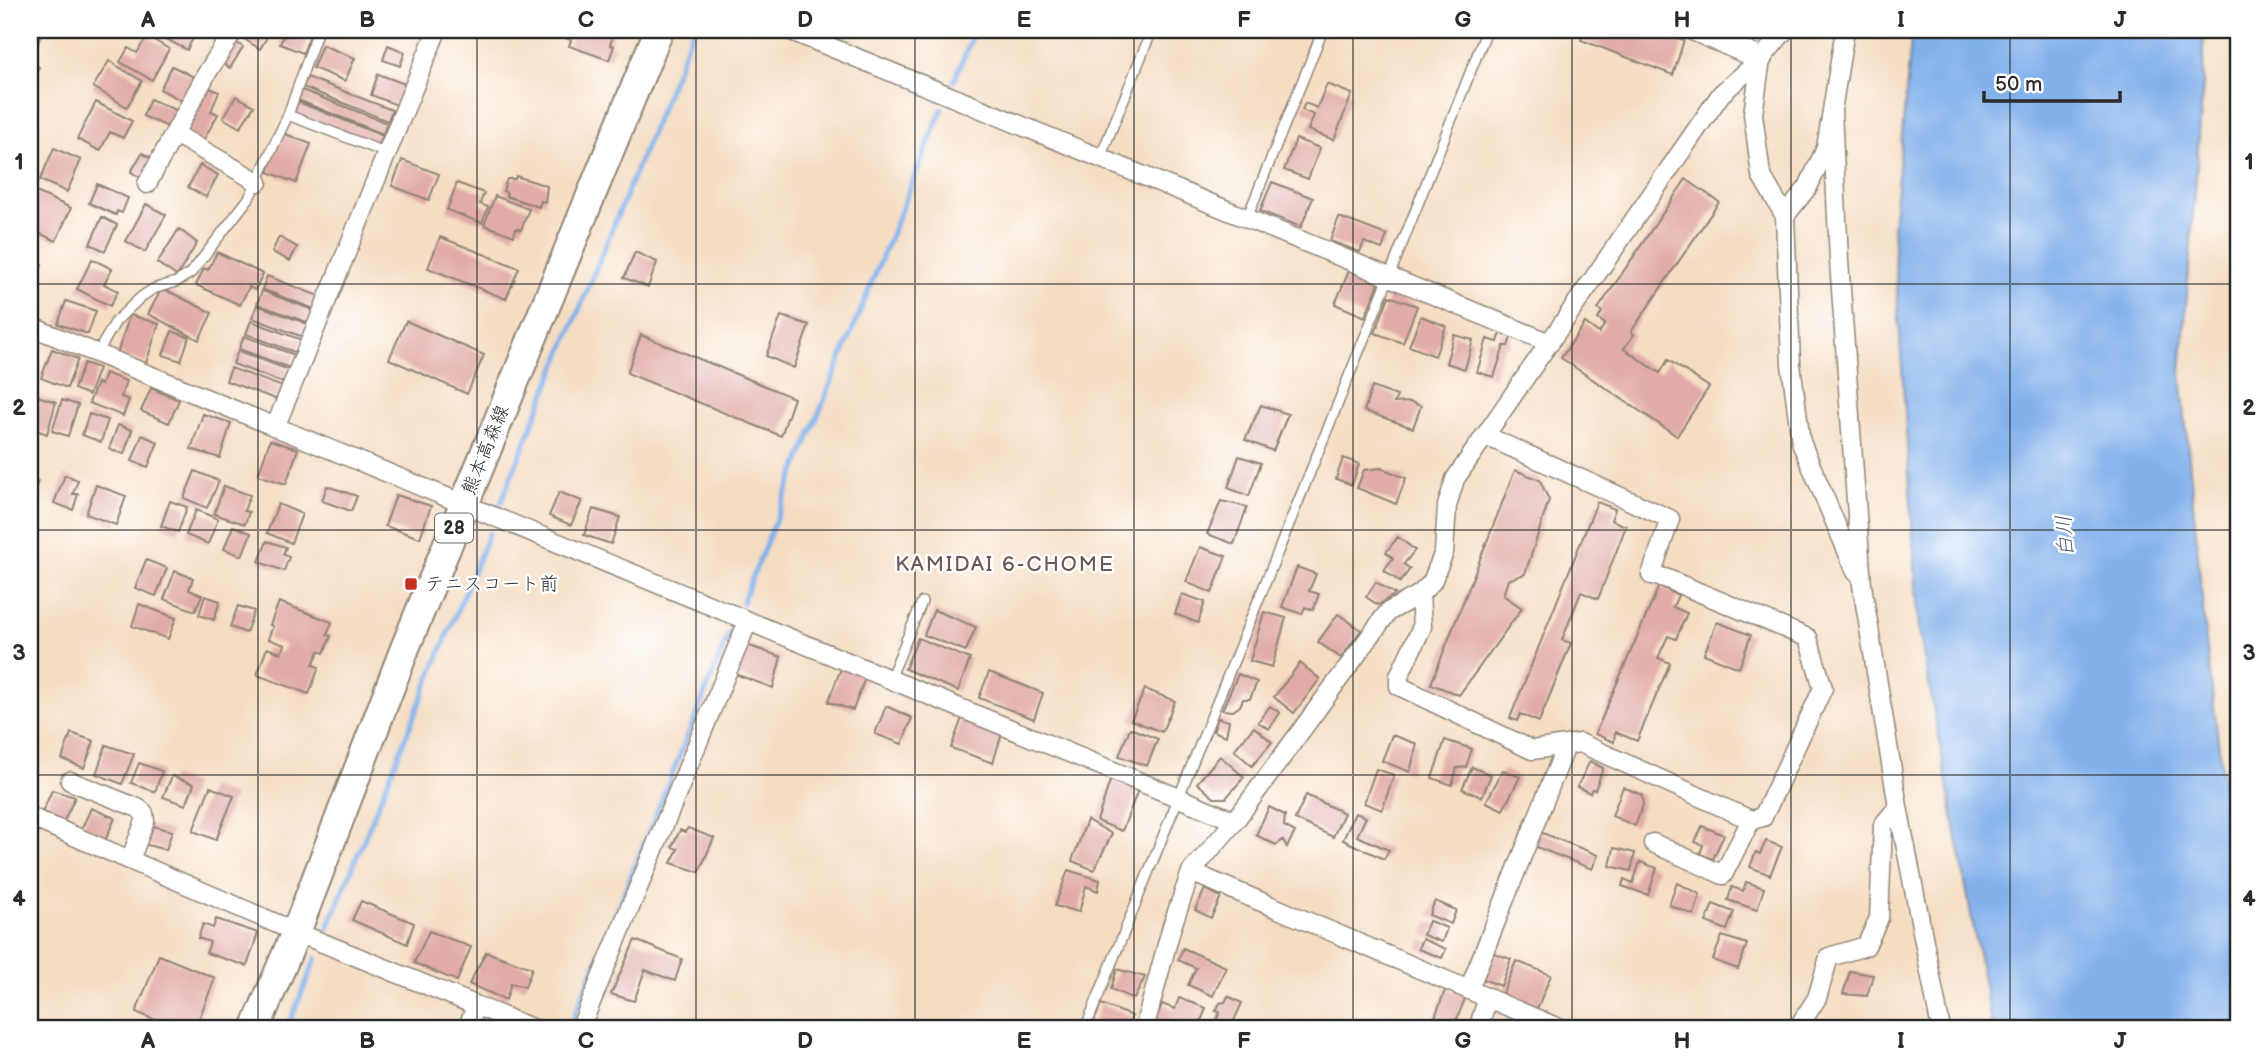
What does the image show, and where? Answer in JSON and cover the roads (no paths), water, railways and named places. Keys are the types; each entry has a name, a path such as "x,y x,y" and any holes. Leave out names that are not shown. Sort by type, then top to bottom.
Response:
{"main road":[{"name":"熊本高森線","path":"255,1029 296,932 405,648 659,30"}],"street":[{"path":"147,184 207,73 234,30"},
{"path":"276,425 437,30"},
{"path":"789,30 1550,343"},
{"path":"1694,30 1761,59"},
{"path":"1144,1029 1172,926 1191,872 1236,821 1388,612 1420,594 1432,582 1444,552 1447,506 1455,480 1721,94 1761,59 1785,30"},
{"path":"1786,216 1808,187 1826,148 1845,30"},
{"path":"1761,59 1753,114 1761,175 1786,216 1791,364 1801,442 1862,585"},
{"path":"1832,110 1839,261 1862,585 1898,807 1941,1029"},
{"path":"175,134 258,182"},
{"path":"30,326 1236,821"},
{"path":"1420,594 1422,627 1399,676 1399,687 1532,750 1580,743 1751,820 1763,817 1823,688 1808,638 1665,578 1651,575 1670,519 1486,436"},
{"path":"580,1029 748,621"},
{"path":"1469,989 1566,746"},
{"path":"70,781 138,808 144,813 145,821 130,860"},
{"path":"1797,1029 1817,998 1829,957 1866,946 1879,918 1883,825 1898,807"},
{"path":"30,817 296,932 534,1029"},
{"path":"1653,844 1723,875 1751,820"},
{"path":"1191,872 1560,1029"},
{"path":"1478,1029 1488,997"},
{"path":"467,1029 476,1006"}],"lane":[{"path":"98,352 116,321 141,297 191,273 217,242 258,182 288,116 318,30"},
{"path":"1100,158 1152,30"},
{"path":"1247,218 1323,30"},
{"path":"1084,1029 1389,277 1486,30"},
{"path":"288,116 387,153"},
{"path":"890,679 922,601"}],"water":[{"name":"白川","path":"1912,30 2204,30 2203,83 2181,373 2206,641 2227,814 2238,862 2238,1029 1992,1029 1919,630 1893,228"}],"waterway":[{"path":"501,502 693,30"},
{"path":"954,81 975,30"},
{"path":"742,603 942,109"},
{"path":"327,930 489,533"},
{"path":"569,1029 730,631"},
{"path":"287,1029 316,958"}],"place":[{"name":"テニスコート前","path":"411,584"}],"district":[{"name":"KAMIDAI 6-CHOME","path":"1005,564"}]}
